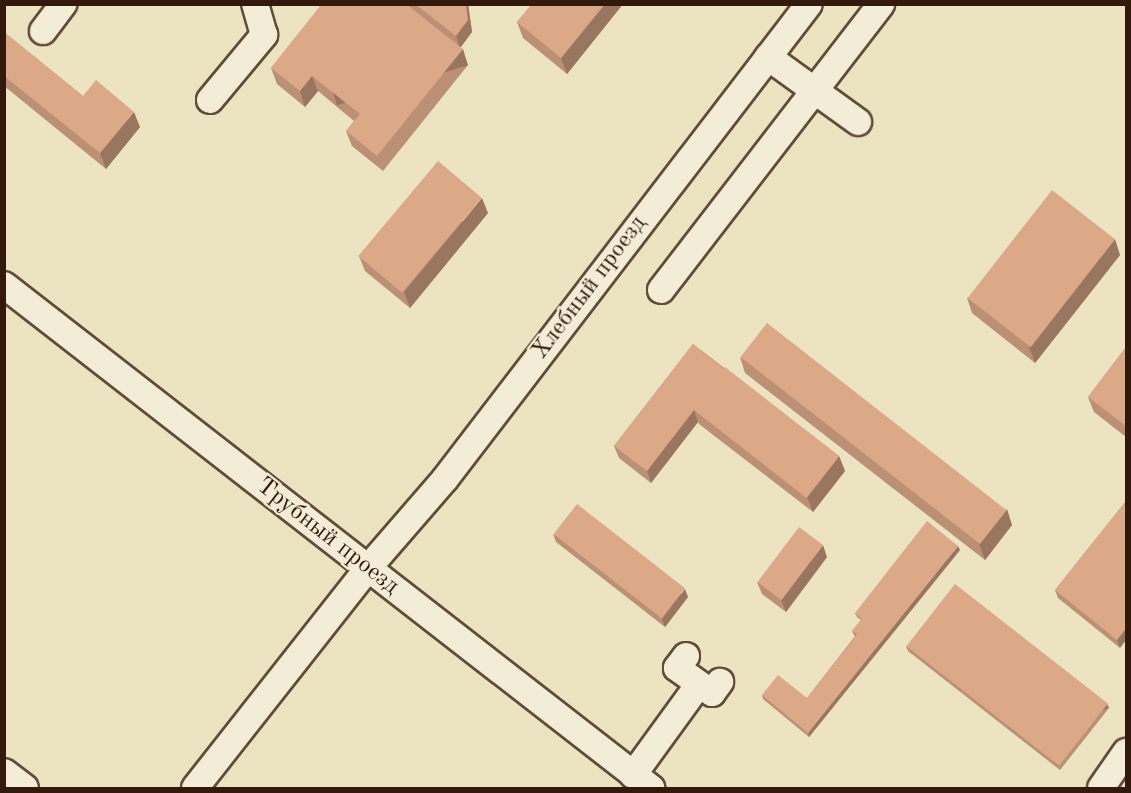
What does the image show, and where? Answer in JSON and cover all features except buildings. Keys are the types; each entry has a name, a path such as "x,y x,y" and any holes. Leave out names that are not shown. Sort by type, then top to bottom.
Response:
{"street":[{"path":"43,31 63,4"},
{"path":"210,100 264,35 255,4"},
{"name":"Хлебный проезд","path":"195,789 368,568 445,479 809,4"},
{"path":"660,290 882,4"},
{"path":"768,57 858,122"},
{"name":"Трубный проезд","path":"4,285 642,782"},
{"path":"642,782 709,683 677,668 686,656"},
{"path":"1101,789 1126,752"},
{"path":"4,772 25,789"}]}
